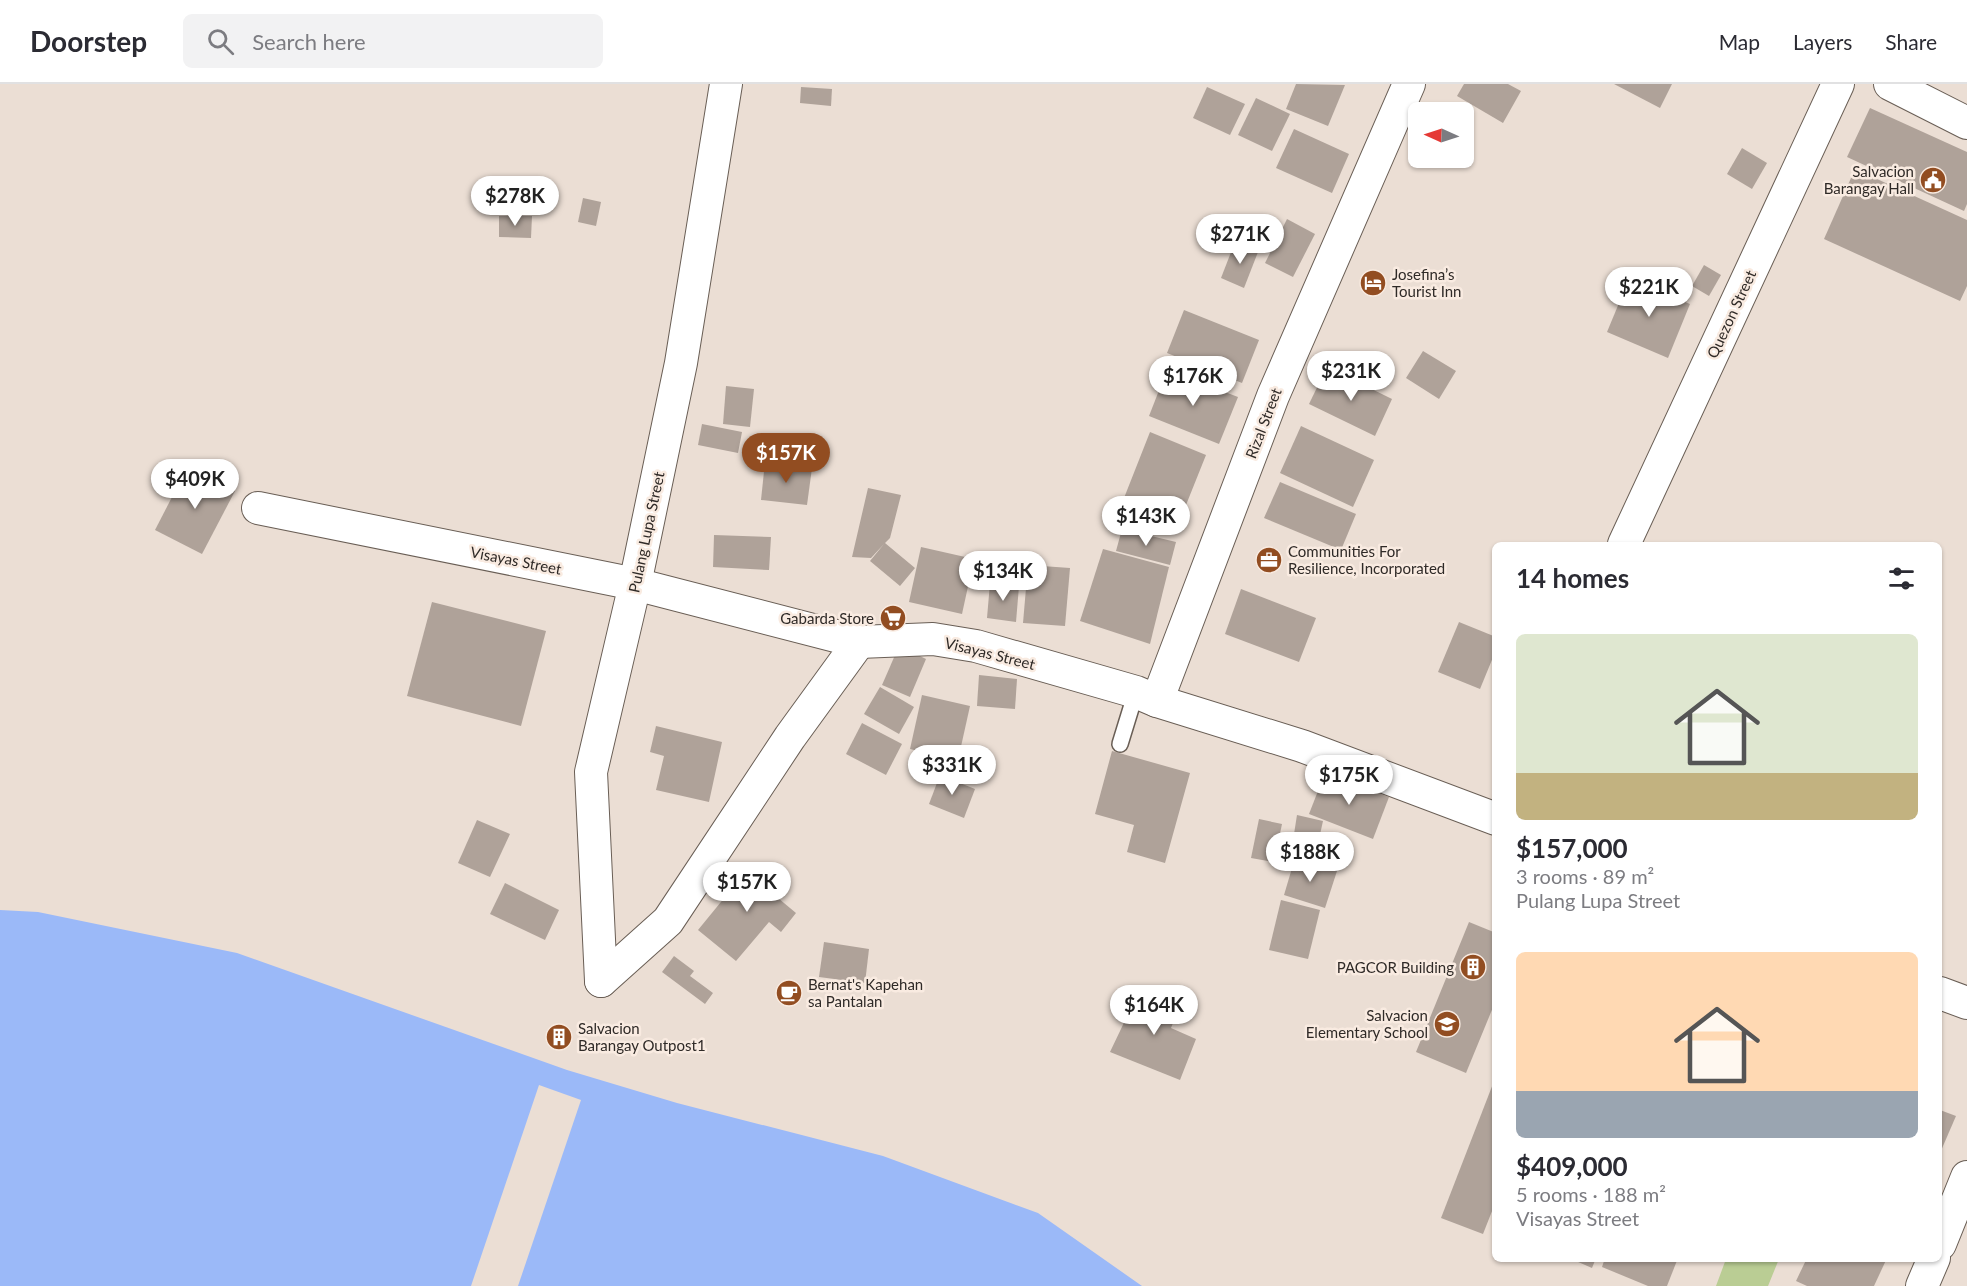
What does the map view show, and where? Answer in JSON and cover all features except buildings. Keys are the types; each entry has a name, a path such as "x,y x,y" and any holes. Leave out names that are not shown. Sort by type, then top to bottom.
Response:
{"street":[{"name":"Pulang Lupa Street","path":"726,84 681,363 636,584 591,772 601,981 668,921 790,737 859,642"},
{"name":"Rizal Street","path":"1146,697 1273,396 1409,84"},
{"name":"Quezon Street","path":"1625,542 1838,84"},
{"path":"1890,84 1967,123"},
{"name":"Visayas Street","path":"258,508 636,584 859,642 933,639 976,646 1302,746 1492,817"},
{"path":"1942,994 1967,1004"},
{"path":"1942,1239 1967,1177"},
{"path":"1922,1286 1932,1262"}],"lane":[{"path":"1120,744 1146,697"}],"green space":[{"path":"1725,1262 1778,1262 1768,1286 1716,1286"}],"water":[{"path":"0,910 38,912 237,953 567,1070 677,1103 883,1156 1038,1213 1142,1286 0,1286"}],"pier":[{"path":"539,1085 581,1100 518,1286 471,1286"}],"place":[{"name":"Salvacion Barangay Hall","path":"1933,180"},
{"name":"Josefina’s Tourist Inn","path":"1373,283"},
{"name":"Communities For Resilience, Incorporated","path":"1269,560"},
{"name":"Gabarda Store","path":"893,618"},
{"name":"PAGCOR Building","path":"1473,967"},
{"name":"Bernat's Kapehan sa Pantalan","path":"789,993"},
{"name":"Salvacion Elementary School","path":"1447,1024"},
{"name":"Salvacion Barangay Outpost1","path":"559,1037"}]}
